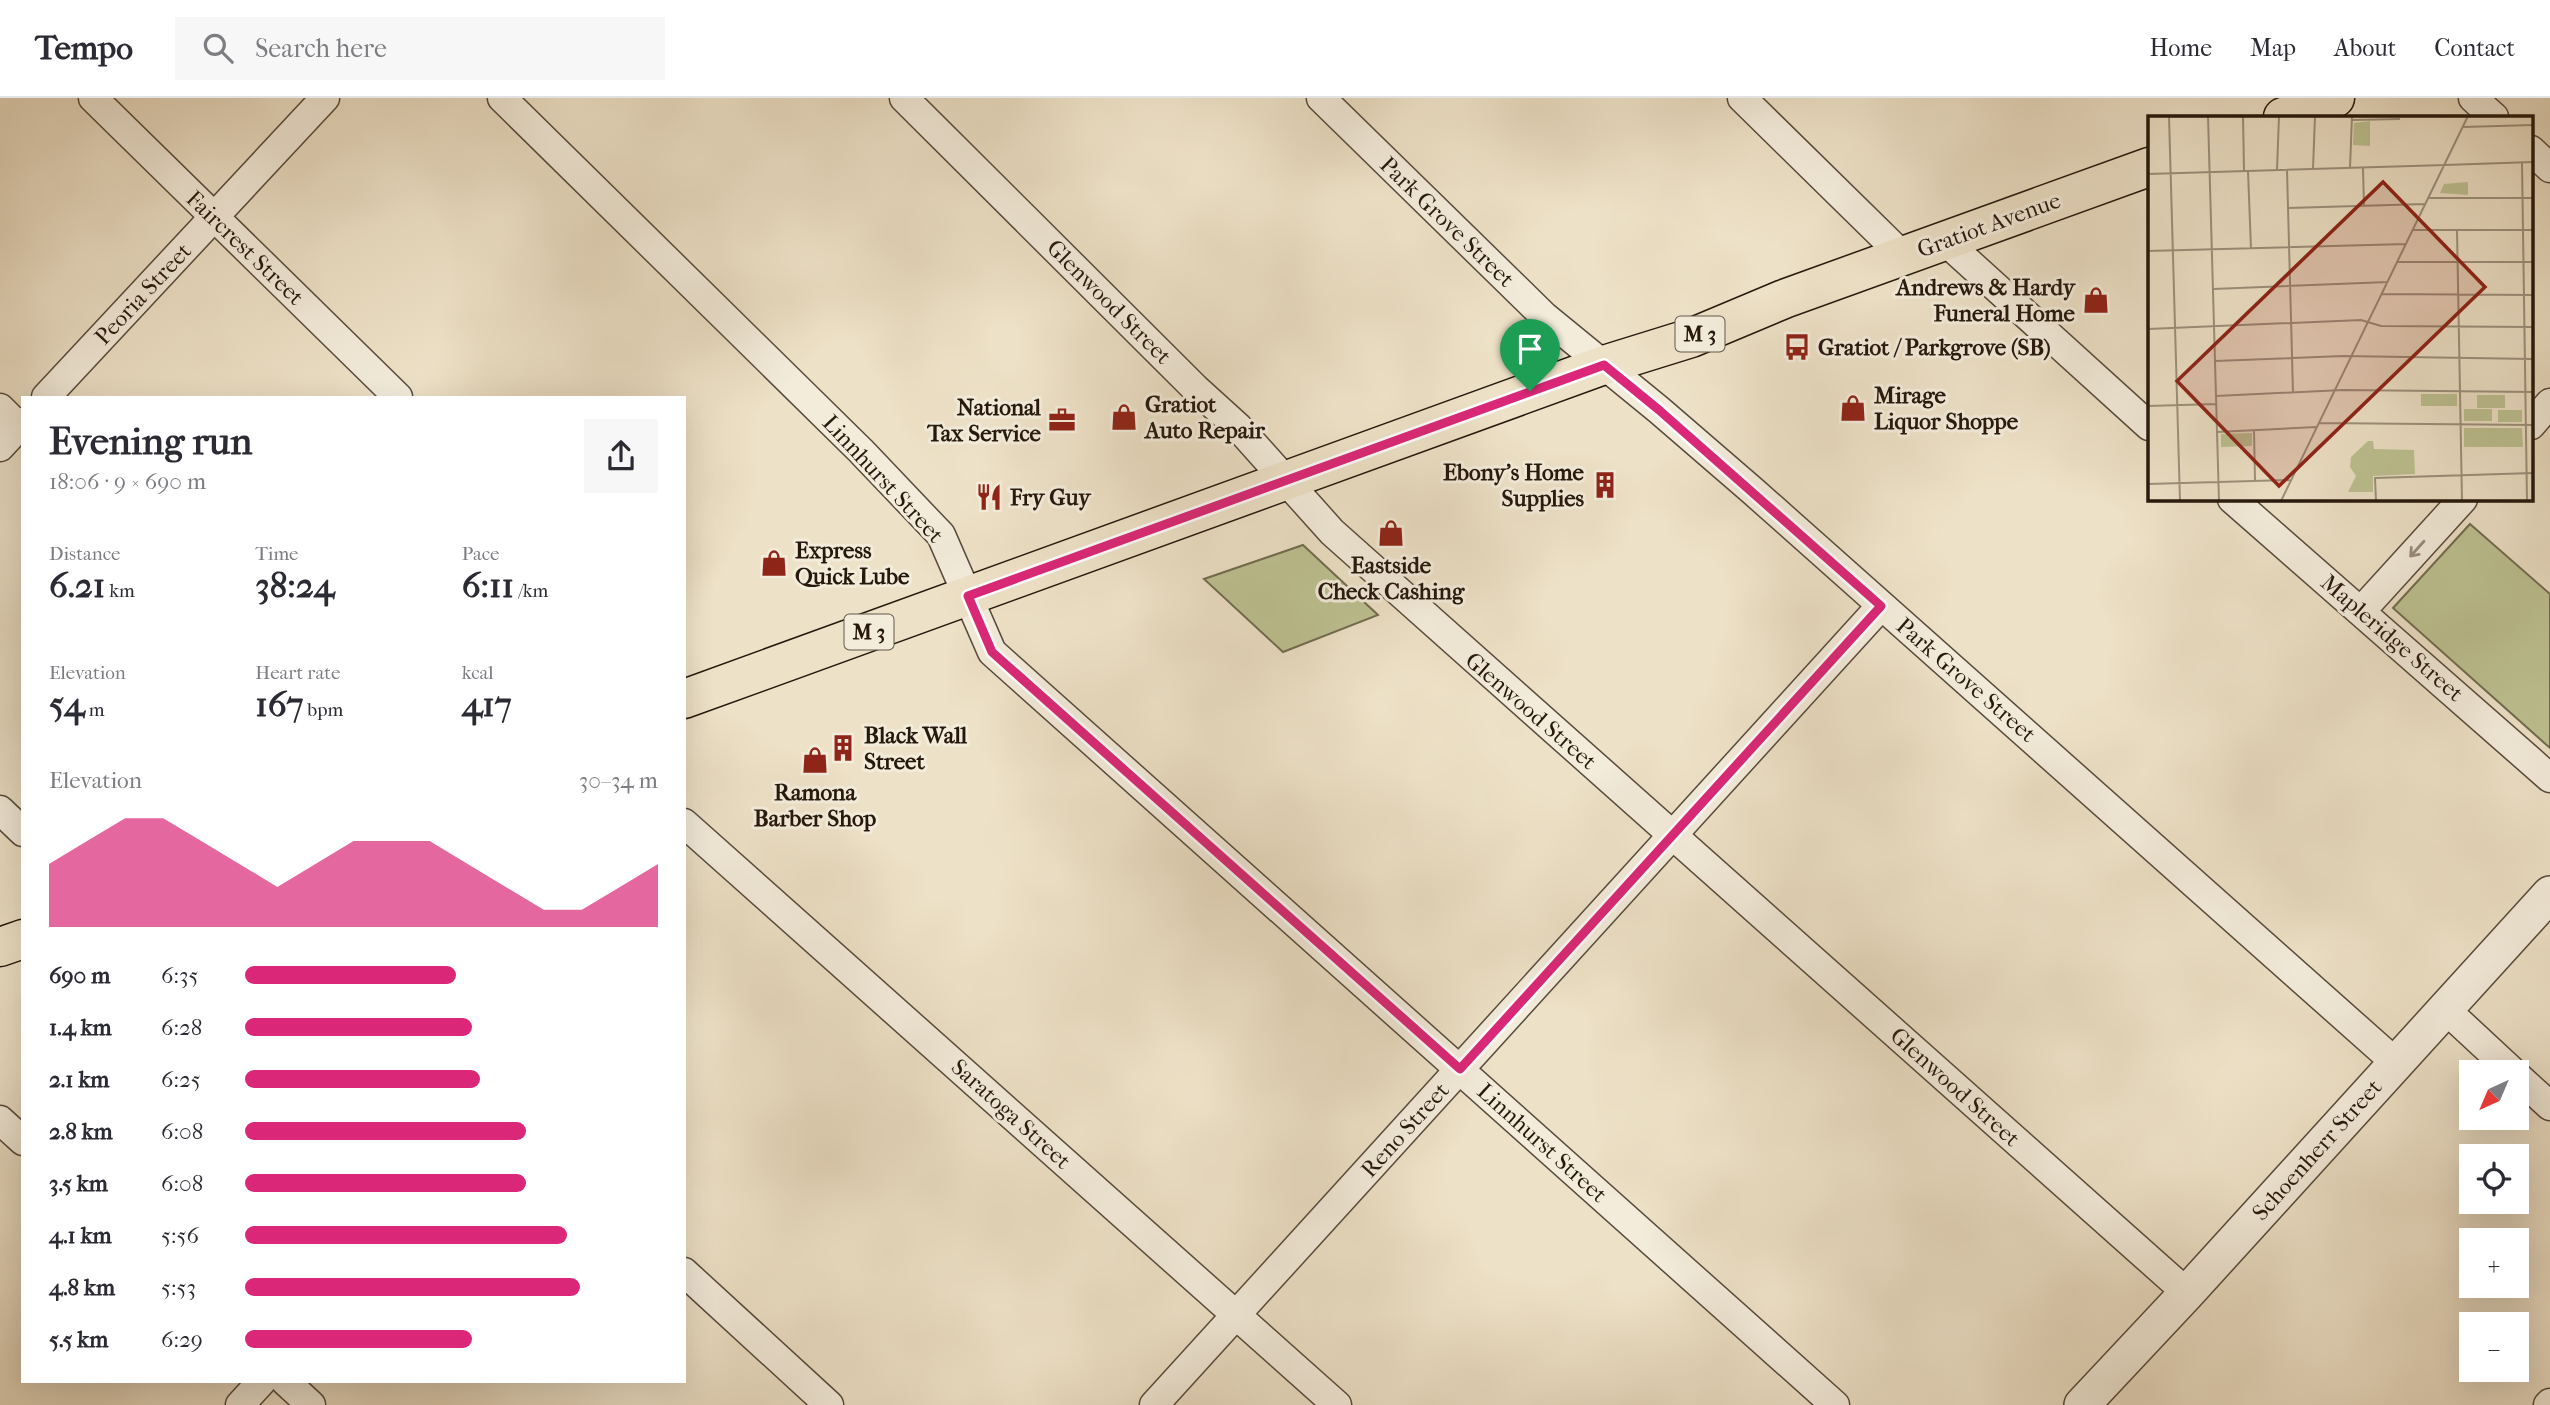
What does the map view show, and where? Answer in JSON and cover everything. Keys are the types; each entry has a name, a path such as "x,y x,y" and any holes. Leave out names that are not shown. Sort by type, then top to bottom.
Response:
{"main road":[{"path":"2286,116 2335,98"},
{"name":"Gratiot Avenue","path":"689,690 968,596 1604,365 1691,338 1784,299 2148,167"},
{"path":"0,947 21,940"}],"street":[{"name":"Faircrest Street","path":"93,98 397,396"},
{"name":"Peoria Street","path":"47,396 325,98"},
{"name":"Linnhurst Street","path":"502,98 942,535 992,652 1835,1405"},
{"name":"Glenwood Street","path":"904,98 1195,388 1238,426 1342,541 2187,1293"},
{"name":"Park Grove Street","path":"1321,98 1544,316 1680,428 2396,1063"},
{"path":"1742,98 1903,256"},
{"path":"2473,98 2493,116"},
{"path":"2532,151 2550,169"},
{"path":"1945,241 2148,425"},
{"path":"2532,424 2550,404"},
{"name":"Mapleridge Street","path":"2233,500 2362,610 2550,778"},
{"path":"2362,610 2462,500"},
{"name":"Reno Street","path":"1154,1405 1881,606"},
{"path":"0,810 21,830"},
{"name":"Saratoga Street","path":"686,825 1337,1405"},
{"name":"Schoenherr Street","path":"2082,1405 2550,894"},
{"path":"2445,1009 2500,1060"},
{"path":"2529,1087 2550,1106"},
{"path":"0,1120 21,1139"},
{"path":"686,1274 829,1405"},
{"path":"240,1405 260,1383"},
{"path":"287,1383 311,1405"}],"green space":[{"path":"2470,524 2550,594 2550,748 2393,608"},
{"path":"1303,545 1378,615 1283,652 1204,579"}],"place":[{"name":"Andrews & Hardy Funeral Home","path":"2096,300"},
{"name":"Gratiot / Parkgrove (SB)","path":"1797,347"},
{"name":"Mirage Liquor Shoppe","path":"1853,408"},
{"name":"Gratiot Auto Repair","path":"1124,417"},
{"name":"National Tax Service","path":"1062,420"},
{"name":"Ebony's Home Supplies","path":"1605,485"},
{"name":"Fry Guy","path":"989,497"},
{"name":"Eastside Check Cashing","path":"1391,533"},
{"name":"Express Quick Lube","path":"774,563"},
{"name":"Black Wall Street","path":"843,748"},
{"name":"Ramona Barber Shop","path":"815,760"}],"route":[{"path":"1604,365 1754,492 1881,606 1460,1069 992,652 968,596 1530,391 1604,365"}]}
